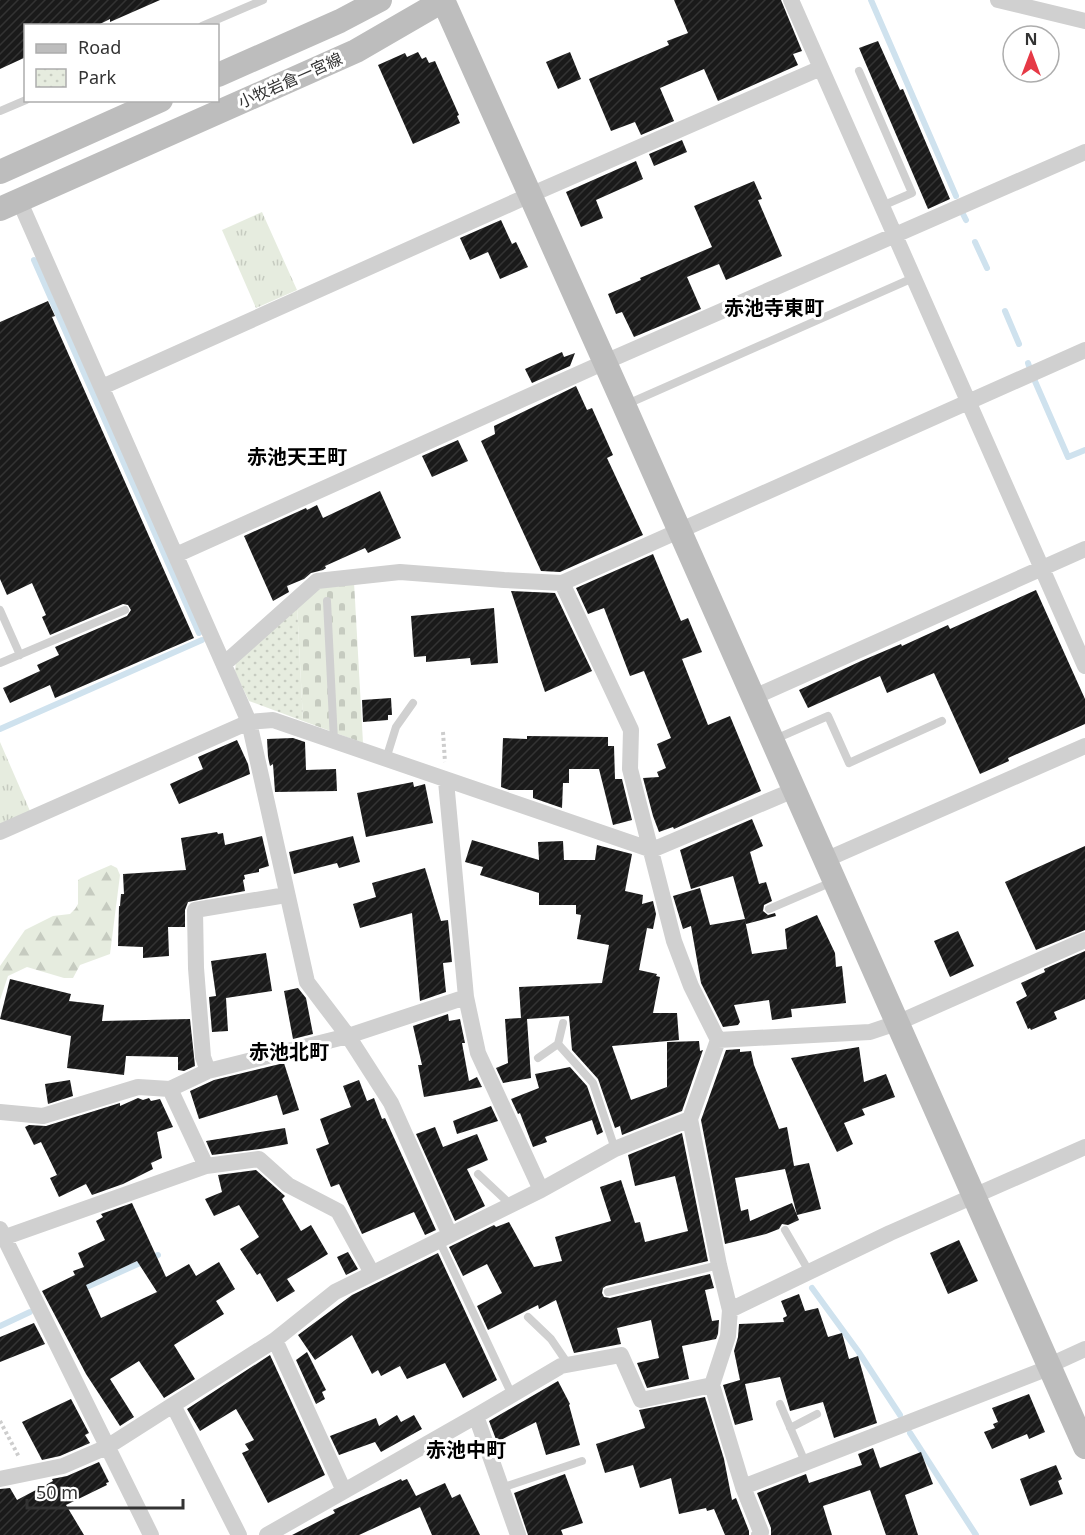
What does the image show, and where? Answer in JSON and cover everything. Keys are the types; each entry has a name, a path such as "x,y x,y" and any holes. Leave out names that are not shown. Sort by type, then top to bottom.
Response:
{"street":[{"name":"小牧岩倉一宮線","path":"219,75 340,21 380,0"},
{"name":"小牧岩倉一宮線","path":"9,204 356,51 443,0"},
{"path":"443,0 754,697 1085,1448"},
{"path":"791,0 1085,666"},
{"path":"998,0 1085,21"},
{"path":"102,387 530,195 821,68"},
{"path":"2,166 158,102"},
{"path":"176,555 605,362 1085,152"},
{"path":"9,204 102,387 249,722 306,982 348,1036 391,1103 445,1237"},
{"path":"224,664 317,581 400,572 562,583 1085,350"},
{"path":"754,697 1085,549"},
{"path":"562,583 631,730 630,769 674,941 691,986 718,1040 690,1119 730,1310 728,1336 712,1386 743,1487 760,1532 759,1535"},
{"path":"0,832 249,722 273,720 652,850 794,790"},
{"path":"830,870 1085,746"},
{"path":"446,781 466,998 478,1053 541,1190"},
{"path":"208,1071 203,1057 196,968 195,910 286,895"},
{"path":"718,1040 870,1032 897,1023 1085,940"},
{"path":"0,1112 43,1116 138,1087 170,1089 208,1071 348,1036 466,998"},
{"path":"170,1089 207,1166"},
{"path":"0,1479 63,1466 107,1447 275,1340 335,1292 541,1190 615,1149 690,1119"},
{"path":"730,1310 890,1233 1085,1147"},
{"path":"151,1535 1,1235 207,1166 259,1159 288,1185 338,1210 372,1273"},
{"path":"275,1340 344,1491"},
{"path":"743,1487 1050,1366 1085,1349"},
{"path":"267,1535 561,1366 621,1355 642,1400 712,1386"},
{"path":"173,1405 238,1535"},
{"path":"476,1416 518,1535"}],"lane":[{"path":"207,24 263,0"},
{"path":"859,71 912,193 882,206"},
{"path":"0,111 24,101"},
{"path":"624,405 913,278"},
{"path":"327,601 334,741"},
{"path":"0,610 20,655"},
{"path":"0,663 125,610"},
{"path":"386,759 396,727 413,703"},
{"path":"773,740 828,716 849,763 942,721"},
{"path":"769,909 830,870"},
{"path":"538,1058 558,1044 563,1023"},
{"path":"558,1044 593,1083 615,1149"},
{"path":"478,1174 511,1205"},
{"path":"785,1230 810,1273"},
{"path":"445,1237 512,1395"},
{"path":"608,1292 719,1265"},
{"path":"528,1317 551,1339 568,1364"},
{"path":"780,1404 805,1462"},
{"path":"790,1428 817,1414"},
{"path":"501,1488 582,1461"}],"path":[{"path":"443,732 446,781"},
{"path":"0,1421 28,1473"}],"green space":[{"path":"262,212 297,290 256,308 222,230"},
{"path":"354,582 363,743 303,721 297,606 319,587"},
{"path":"297,606 303,721 249,701 235,672 236,660"},
{"path":"0,742 30,811 0,824"},
{"path":"111,865 117,868 120,875 110,954 80,965 73,978 64,978 27,967 8,976 0,1000 0,966 25,930 53,916 70,914 78,904 78,880"}],"building":[{"path":"0,0 160,0 110,22 110,19 100,24 24,24 24,58 0,69"},
{"path":"674,0 781,0 802,51 793,54 798,65 718,101 704,69 660,88 674,121 641,135 635,122 611,131 589,79 669,45 667,41 688,33"},
{"path":"878,41 900,90 903,89 950,199 928,209 859,48"},
{"path":"418,52 422,59 426,57 429,63 435,61 459,115 457,116 460,123 413,144 378,65 405,53 407,57"},
{"path":"570,52 581,79 558,89 546,62"},
{"path":"682,140 687,152 654,166 649,154"},
{"path":"636,161 643,179 596,200 603,218 581,227 566,192"},
{"path":"754,181 762,199 758,200 782,256 726,280 719,264 687,277 701,309 634,337 622,312 616,314 608,294 712,247 694,206"},
{"path":"501,220 512,244 516,242 528,267 500,279 488,252 470,260 460,238"},
{"path":"48,301 55,316 52,317 194,638 55,698 50,685 10,703 3,688 40,671 37,665 59,655 55,647 127,616 131,610 128,605 123,604 50,635 42,617 46,615 32,583 7,595 0,579 0,322"},
{"path":"562,352 564,357 575,353 570,366 532,383 525,369"},
{"path":"576,386 587,410 592,408 613,455 607,458 643,535 560,572 541,571 481,441 495,434 494,426"},
{"path":"458,440 468,461 432,477 422,456"},
{"path":"380,491 401,538 368,553 365,548 325,566 323,570 311,573 304,579 287,586 289,592 273,601 244,536 317,505 323,518"},
{"path":"653,554 681,621 688,618 702,652 682,659 708,725 730,716 761,791 674,829 673,827 659,832 643,778 659,777 657,772 666,768 657,744 671,738 644,671 630,676 604,608 588,614 576,588"},
{"path":"1036,590 1085,699 1085,724 1008,758 1009,761 980,774 934,673 887,693 880,676 808,708 799,690 901,644 902,646 948,625 950,629"},
{"path":"511,591 555,593 592,671 545,692"},
{"path":"494,608 498,663 471,665 470,658 426,662 426,656 414,657 411,616"},
{"path":"391,698 392,715 388,715 388,720 363,722 362,700"},
{"path":"527,736 608,737 608,746 614,746 615,779 622,779 632,820 613,825 599,769 569,769 569,783 563,783 562,808 533,798 533,790 509,790 501,787 503,738 527,739"},
{"path":"293,738 305,742 306,770 336,769 337,791 275,792 273,764 270,766 267,739"},
{"path":"237,740 250,774 179,804 170,784 203,769 198,757"},
{"path":"413,782 414,787 425,784 433,823 366,837 357,793"},
{"path":"752,819 763,846 750,852 759,884 766,882 772,901 764,905 763,911 768,915 775,913 776,916 746,924 745,920 752,954 787,949 785,929 817,915 835,953 836,967 842,966 846,1003 791,1009 792,1017 772,1020 769,1000 734,1005 740,1022 738,1025 723,1027 701,983 691,926 683,929 673,896 700,888 710,925 745,919 733,876 691,889 680,850"},
{"path":"217,832 218,834 223,833 225,845 262,836 269,866 259,869 259,872 244,875 245,891 188,902 185,910 185,927 168,927 169,956 143,958 143,947 118,946 119,906 121,894 124,894 123,874 186,870 181,838"},
{"path":"353,836 360,862 339,868 337,863 294,874 289,852"},
{"path":"472,840 539,860 538,842 563,841 564,860 595,860 597,845 632,854 625,891 643,895 642,904 653,901 656,914 653,929 647,928 639,970 657,974 656,976 660,977 653,1013 677,1013 679,1040 612,1046 631,1100 667,1087 667,1042 699,1041 700,1051 703,1050 682,1111 622,1135 620,1126 615,1128 598,1079 572,1050 569,1016 527,1019 531,1078 503,1083 496,1068 508,1063 505,1019 521,1018 519,987 602,983 609,945 577,939 581,915 576,914 576,905 539,905 539,893 480,875 483,867 465,862"},
{"path":"1085,846 1085,930 1036,950 1005,882"},
{"path":"425,868 441,921 448,920 452,962 443,963 446,992 420,1001 412,913 360,928 353,904 376,897 372,883"},
{"path":"958,931 974,966 950,977 934,941"},
{"path":"1085,951 1085,999 1054,1012 1057,1019 1031,1030 1028,1029 1016,1002 1027,996 1021,983 1045,972 1044,969"},
{"path":"266,953 272,991 226,998 228,1031 212,1032 209,997 216,996 211,961"},
{"path":"10,979 71,994 69,1001 104,1005 102,1021 190,1019 195,1066 184,1071 178,1070 178,1057 126,1056 124,1075 67,1068 71,1036 0,1019"},
{"path":"298,988 306,998 313,1034 293,1039 284,991"},
{"path":"448,1014 449,1021 460,1019 469,1081 477,1077 482,1087 424,1097 418,1065 422,1065 413,1026"},
{"path":"859,1047 864,1082 886,1074 895,1097 862,1109 865,1115 844,1123 853,1144 837,1152 791,1058"},
{"path":"740,1049 740,1052 751,1051 754,1065 779,1129 787,1127 794,1166 809,1163 821,1209 797,1215 785,1169 735,1178 741,1211 748,1209 750,1221 792,1203 799,1220 788,1225 782,1224 779,1229 766,1234 725,1244 701,1120 726,1050"},
{"path":"284,1063 299,1110 283,1115 277,1095 199,1119 190,1091 214,1080"},
{"path":"570,1067 587,1086 603,1132 597,1135 592,1120 545,1137 547,1142 533,1147 520,1113 518,1114 511,1099 539,1088 535,1074"},
{"path":"70,1080 73,1096 48,1104 45,1084"},
{"path":"359,1080 367,1101 374,1098 382,1119 385,1118 436,1230 425,1235 414,1212 362,1234 339,1184 331,1187 316,1149 329,1144 320,1119 351,1107 343,1086"},
{"path":"138,1098 143,1100 149,1098 151,1101 160,1099 173,1127 157,1132 162,1158 151,1163 153,1169 123,1184 92,1195 86,1184 59,1197 50,1178 57,1175 41,1142 34,1145 25,1127 29,1125 46,1126 120,1103 120,1106"},
{"path":"491,1106 498,1121 457,1134 453,1121"},
{"path":"435,1127 443,1147 477,1134 488,1160 467,1169 485,1206 455,1221 416,1134"},
{"path":"285,1128 288,1144 260,1149 212,1155 206,1141"},
{"path":"682,1133 708,1261 606,1286 602,1293 604,1297 610,1298 710,1274 714,1288 705,1290 712,1321 719,1320 718,1334 716,1339 682,1346 689,1379 647,1388 637,1363 659,1358 651,1320 617,1328 621,1344 574,1353 556,1300 539,1309 538,1305 488,1330 477,1306 502,1293 487,1264 463,1276 449,1247 494,1225 496,1227 509,1222 534,1267 562,1261 555,1237 611,1221 600,1187 621,1180 635,1223 640,1222 645,1242 688,1231 675,1176 635,1186 628,1155"},
{"path":"256,1170 285,1196 282,1199 301,1231 311,1225 328,1254 287,1279 295,1291 277,1302 260,1273 257,1275 240,1249 259,1237 239,1205 214,1216 205,1199 222,1192 218,1175"},
{"path":"132,1203 166,1277 189,1264 196,1276 219,1262 235,1289 216,1301 224,1314 174,1345 195,1379 164,1398 139,1361 110,1379 134,1417 120,1426 86,1374 42,1291 75,1275 73,1271 84,1267 78,1253 105,1240 96,1221 103,1217 101,1214","holes":["137,1261 157,1292 101,1318 86,1285"]},
{"path":"959,1240 978,1281 948,1294 930,1253"},
{"path":"348,1252 358,1269 346,1275 337,1257"},
{"path":"438,1253 497,1380 463,1398 445,1363 407,1379 400,1366 381,1376 378,1370 372,1374 352,1335 315,1360 298,1335 352,1295"},
{"path":"799,1294 805,1311 818,1308 828,1337 842,1333 849,1359 858,1356 877,1423 834,1438 823,1402 790,1411 780,1377 745,1384 753,1420 735,1425 723,1385 740,1380 734,1351 739,1324 784,1322 783,1318 787,1316 781,1301"},
{"path":"34,1323 45,1344 0,1362 0,1337"},
{"path":"307,1352 326,1390 322,1392 325,1399 316,1404 296,1360"},
{"path":"270,1355 325,1475 268,1503 242,1453 249,1450 245,1444 254,1440 236,1409 200,1431 187,1409"},
{"path":"558,1381 570,1404 580,1445 546,1455 536,1422 497,1442 489,1421"},
{"path":"1029,1394 1045,1432 1029,1439 1027,1434 992,1449 984,1432 995,1428 993,1424 998,1422 992,1408"},
{"path":"705,1397 724,1459 732,1500 736,1498 749,1535 725,1535 714,1509 707,1511 706,1508 679,1514 671,1478 640,1488 633,1465 605,1473 596,1444 645,1428 639,1410"},
{"path":"71,1399 89,1433 85,1435 90,1443 60,1456 42,1460 22,1422"},
{"path":"397,1415 401,1422 414,1415 422,1429 381,1452 375,1442 339,1455 330,1436 376,1418 379,1426"},
{"path":"873,1448 880,1468 921,1452 933,1484 905,1495 918,1535 886,1535 870,1490 823,1506 832,1535 771,1535 771,1528 757,1493 806,1474 809,1483 862,1465 858,1454"},
{"path":"99,1462 109,1482 106,1483 107,1485 66,1505 84,1535 0,1535 0,1489 10,1488 17,1500 53,1481 52,1479 67,1476"},
{"path":"1056,1465 1062,1479 1058,1481 1063,1494 1030,1506 1020,1479"},
{"path":"565,1474 583,1523 561,1530 563,1535 528,1535 514,1493"},
{"path":"401,1479 402,1481 407,1479 416,1496 445,1483 452,1498 460,1494 480,1535 432,1535 420,1507 359,1535 292,1535 335,1513 333,1510"}],"waterway":[{"path":"871,0 956,196"},
{"path":"963,214 966,220"},
{"path":"975,242 987,268"},
{"path":"34,260 199,633"},
{"path":"1005,311 1019,344"},
{"path":"1034,379 1068,457 1085,450"},
{"path":"0,729 202,640"},
{"path":"80,1290 158,1255"},
{"path":"812,1288 858,1351 900,1415"},
{"path":"0,1326 30,1312"},
{"path":"910,1433 976,1535"}],"district":[{"name":"赤池寺東町","path":"774,308"},
{"name":"赤池天王町","path":"297,457"},
{"name":"赤池北町","path":"289,1052"},
{"name":"赤池中町","path":"466,1450"}]}
